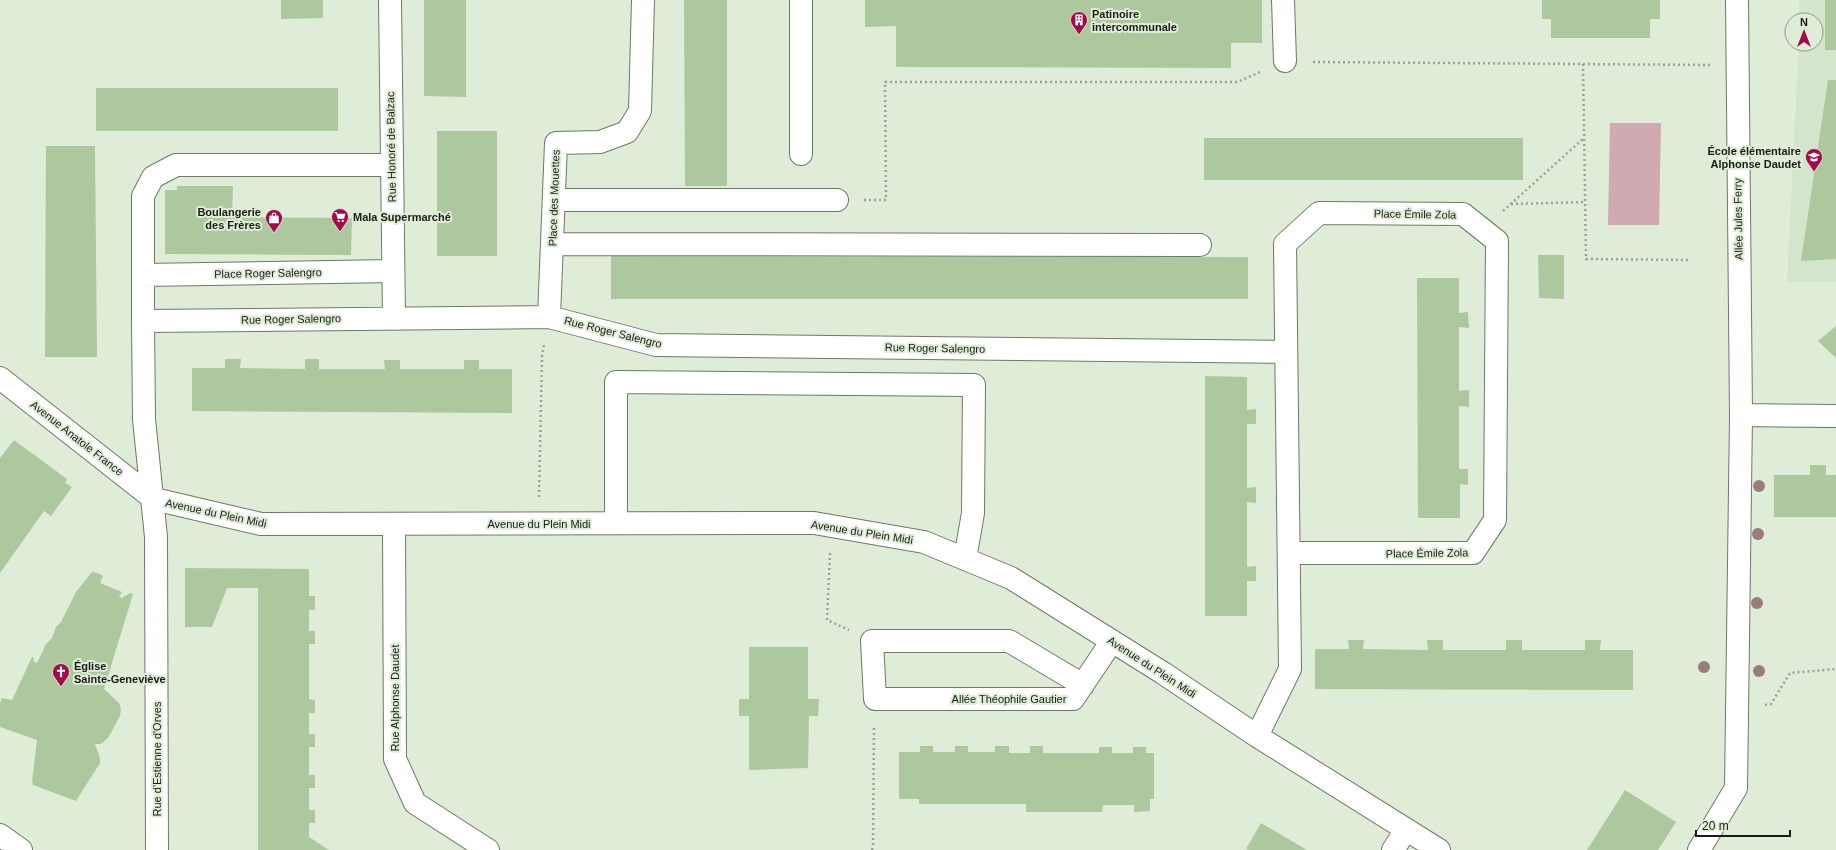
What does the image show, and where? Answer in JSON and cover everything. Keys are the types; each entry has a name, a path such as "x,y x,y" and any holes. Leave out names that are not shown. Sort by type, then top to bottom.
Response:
{"street":[{"name":"Rue Honoré de Balzac","path":"390,0 394,318"},
{"name":"Place des Mouettes","path":"549,317 556,143 600,142 627,132 640,111 643,0"},
{"path":"801,0 801,154"},
{"path":"1283,0 1285,62"},
{"name":"Allée Jules Ferry","path":"1699,850 1736,788 1741,415 1736,66 1737,0"},
{"path":"154,499 144,419 143,321 143,196 153,177 176,165 392,165"},
{"path":"554,200 837,200"},
{"name":"Place Émile Zola","path":"1257,736 1290,669 1285,244 1319,213 1463,214 1497,241 1495,520 1473,553 1289,553"},
{"path":"552,244 1200,245"},
{"name":"Place Roger Salengro","path":"143,275 393,271"},
{"name":"Rue Roger Salengro","path":"143,321 549,317 656,345 1286,352"},
{"name":"Avenue Anatole France","path":"0,378 154,499"},
{"path":"616,523 616,382 974,385 973,513 966,559"},
{"path":"1741,415 1836,416"},
{"name":"Avenue du Plein Midi","path":"154,499 260,524 394,525 538,523 814,523 924,542 1011,578 1112,641 1257,736 1439,850"},
{"name":"Rue d'Estienne d'Orves","path":"154,499 156,538 157,850"},
{"name":"Rue Alphonse Daudet","path":"394,525 395,759 415,803 488,850"},
{"path":"875,699 872,641 1009,641 1083,685"},
{"name":"Allée Théophile Gautier","path":"875,699 1073,699 1112,641"},
{"path":"1393,850 1406,830"}],"path":[{"path":"837,200 886,200 885,82 1237,82 1285,62 1736,66"},
{"path":"1583,64 1586,259 1690,260"},
{"path":"1483,230 1510,204 1585,138"},
{"path":"1510,204 1586,202"},
{"path":"538,523 542,356 549,317"},
{"path":"832,526 827,620 872,641"},
{"path":"1737,709 1771,704 1790,673 1836,669"},
{"path":"872,850 875,699"}],"shaded area":[{"name":"École élémentaire Alphonse Daudet","path":"1799,0 1836,0 1836,282 1787,282 1799,52 1824,52 1824,12 1799,12"},
{"path":"1610,123 1661,123 1659,225 1608,225"}],"building":[{"path":"281,0 323,0 323,18 281,19"},
{"path":"424,0 466,0 466,97 424,96"},
{"path":"684,0 727,0 727,186 685,186"},
{"name":"Patinoire intercommunale","path":"865,0 1262,0 1262,43 1231,43 1231,68 896,67 896,26 865,27"},
{"path":"1542,0 1660,0 1660,19 1650,19 1650,38 1551,38 1551,19 1542,19"},
{"path":"1825,0 1836,0 1836,50 1825,50"},
{"path":"1828,80 1836,80 1836,259 1801,261"},
{"path":"96,88 338,88 338,131 96,131"},
{"path":"437,131 497,131 497,256 437,256"},
{"path":"1204,138 1523,138 1523,180 1204,180"},
{"path":"46,146 95,146 97,357 45,357"},
{"path":"177,186 233,186 232,217 352,218 351,255 165,254 165,190 177,190"},
{"path":"1538,255 1564,255 1564,299 1539,298"},
{"path":"611,256 1248,257 1248,299 611,299"},
{"path":"1417,278 1459,278 1459,313 1468,312 1469,328 1459,327 1459,391 1469,390 1469,407 1459,406 1459,469 1468,469 1468,485 1460,484 1460,518 1418,518"},
{"path":"1836,326 1836,358 1818,341"},
{"path":"225,359 241,359 240,368 305,369 305,359 319,359 319,369 385,369 384,360 400,360 400,369 464,369 464,360 479,360 479,369 512,369 512,413 192,411 192,368 225,368"},
{"path":"1205,376 1247,377 1247,410 1256,409 1256,424 1247,424 1247,488 1256,487 1256,503 1247,502 1247,567 1256,566 1256,581 1247,581 1247,616 1205,616"},
{"path":"14,440 67,479 65,483 72,487 51,516 44,511 0,573 0,458"},
{"path":"1810,465 1826,465 1826,475 1836,475 1836,517 1774,517 1774,475 1810,475"},
{"path":"185,568 309,569 309,596 315,596 315,610 309,610 309,631 315,631 315,644 309,644 309,699 315,700 315,713 309,713 309,734 315,734 315,747 309,747 309,775 315,775 315,788 309,788 309,810 315,810 315,823 309,823 309,837 329,850 258,850 258,588 227,588 212,627 185,627"},
{"name":"Église Sainte-Geneviève","path":"92,572 103,576 100,583 122,592 119,597 122,598 130,593 133,594 104,689 119,703 121,709 120,716 108,738 101,744 95,744 100,758 100,763 76,801 33,785 32,782 37,740 0,727 0,703 2,698 12,700 32,657 34,658 33,661 37,663 46,644 52,638 56,627 61,622 76,592"},
{"path":"1348,640 1364,640 1363,649 1428,650 1427,640 1443,640 1443,650 1506,650 1506,640 1522,640 1522,650 1585,650 1585,640 1601,640 1600,650 1633,650 1633,690 1315,689 1315,649 1349,649"},
{"path":"749,647 808,647 808,699 819,699 818,716 809,716 808,768 749,770 749,716 739,716 739,699 749,699"},
{"path":"920,746 933,746 933,752 955,752 955,746 968,746 968,752 995,752 995,746 1009,746 1009,753 1030,753 1030,746 1043,746 1043,753 1099,753 1099,747 1112,747 1112,753 1133,753 1133,747 1146,747 1146,753 1154,753 1154,799 1150,799 1150,811 1134,812 1134,805 1103,805 1102,812 1026,812 1026,804 919,804 919,799 899,799 899,752 920,752"},
{"path":"1625,790 1676,822 1658,850 1587,850"},
{"path":"1261,823 1307,850 1246,849"}],"place":[{"name":"Patinoire intercommunale","path":"1079,35"},
{"name":"École élémentaire Alphonse Daudet","path":"1814,172"},
{"name":"Mala Supermarché","path":"340,232"},
{"name":"Boulangerie des Frères","path":"274,233"},
{"name":"Église Sainte-Geneviève","path":"61,687"}]}
